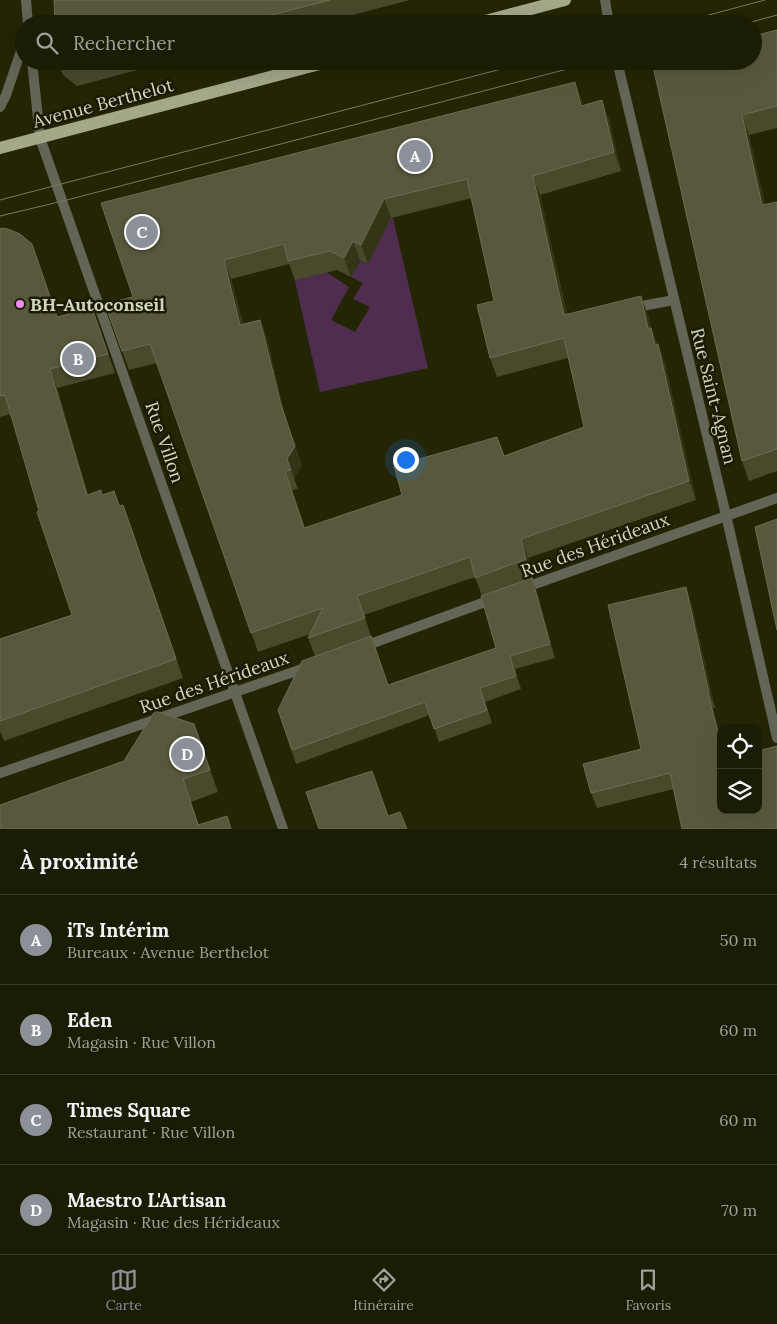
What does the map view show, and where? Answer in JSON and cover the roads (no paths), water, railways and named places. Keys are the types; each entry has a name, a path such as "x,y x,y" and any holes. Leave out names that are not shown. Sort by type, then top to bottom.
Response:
{"main road":[{"path":"508,15 564,0"},
{"name":"Avenue Berthelot","path":"0,148 297,70"}],"street":[{"path":"26,0 27,15"},
{"path":"605,0 608,15"},
{"path":"0,107 15,68"},
{"name":"Rue Villon","path":"33,70 40,138 283,829"},
{"name":"Rue Saint-Agnan","path":"619,70 726,515 777,738"},
{"path":"624,310 674,300"},
{"name":"Rue des Hérideaux","path":"350,651 777,498"},
{"name":"Rue des Hérideaux","path":"0,773 314,664"}],"tram line":[{"path":"709,15 765,0"},
{"path":"762,19 777,15"},
{"path":"0,200 498,70"},
{"path":"0,216 564,70"}],"place":[{"name":"iTs Intérim","path":"415,156"},
{"name":"Times Square","path":"142,232"},
{"name":"BH-Autoconseil","path":"20,304"},
{"name":"Eden","path":"78,359"},
{"name":"Maestro L'Artisan","path":"187,754"}]}
